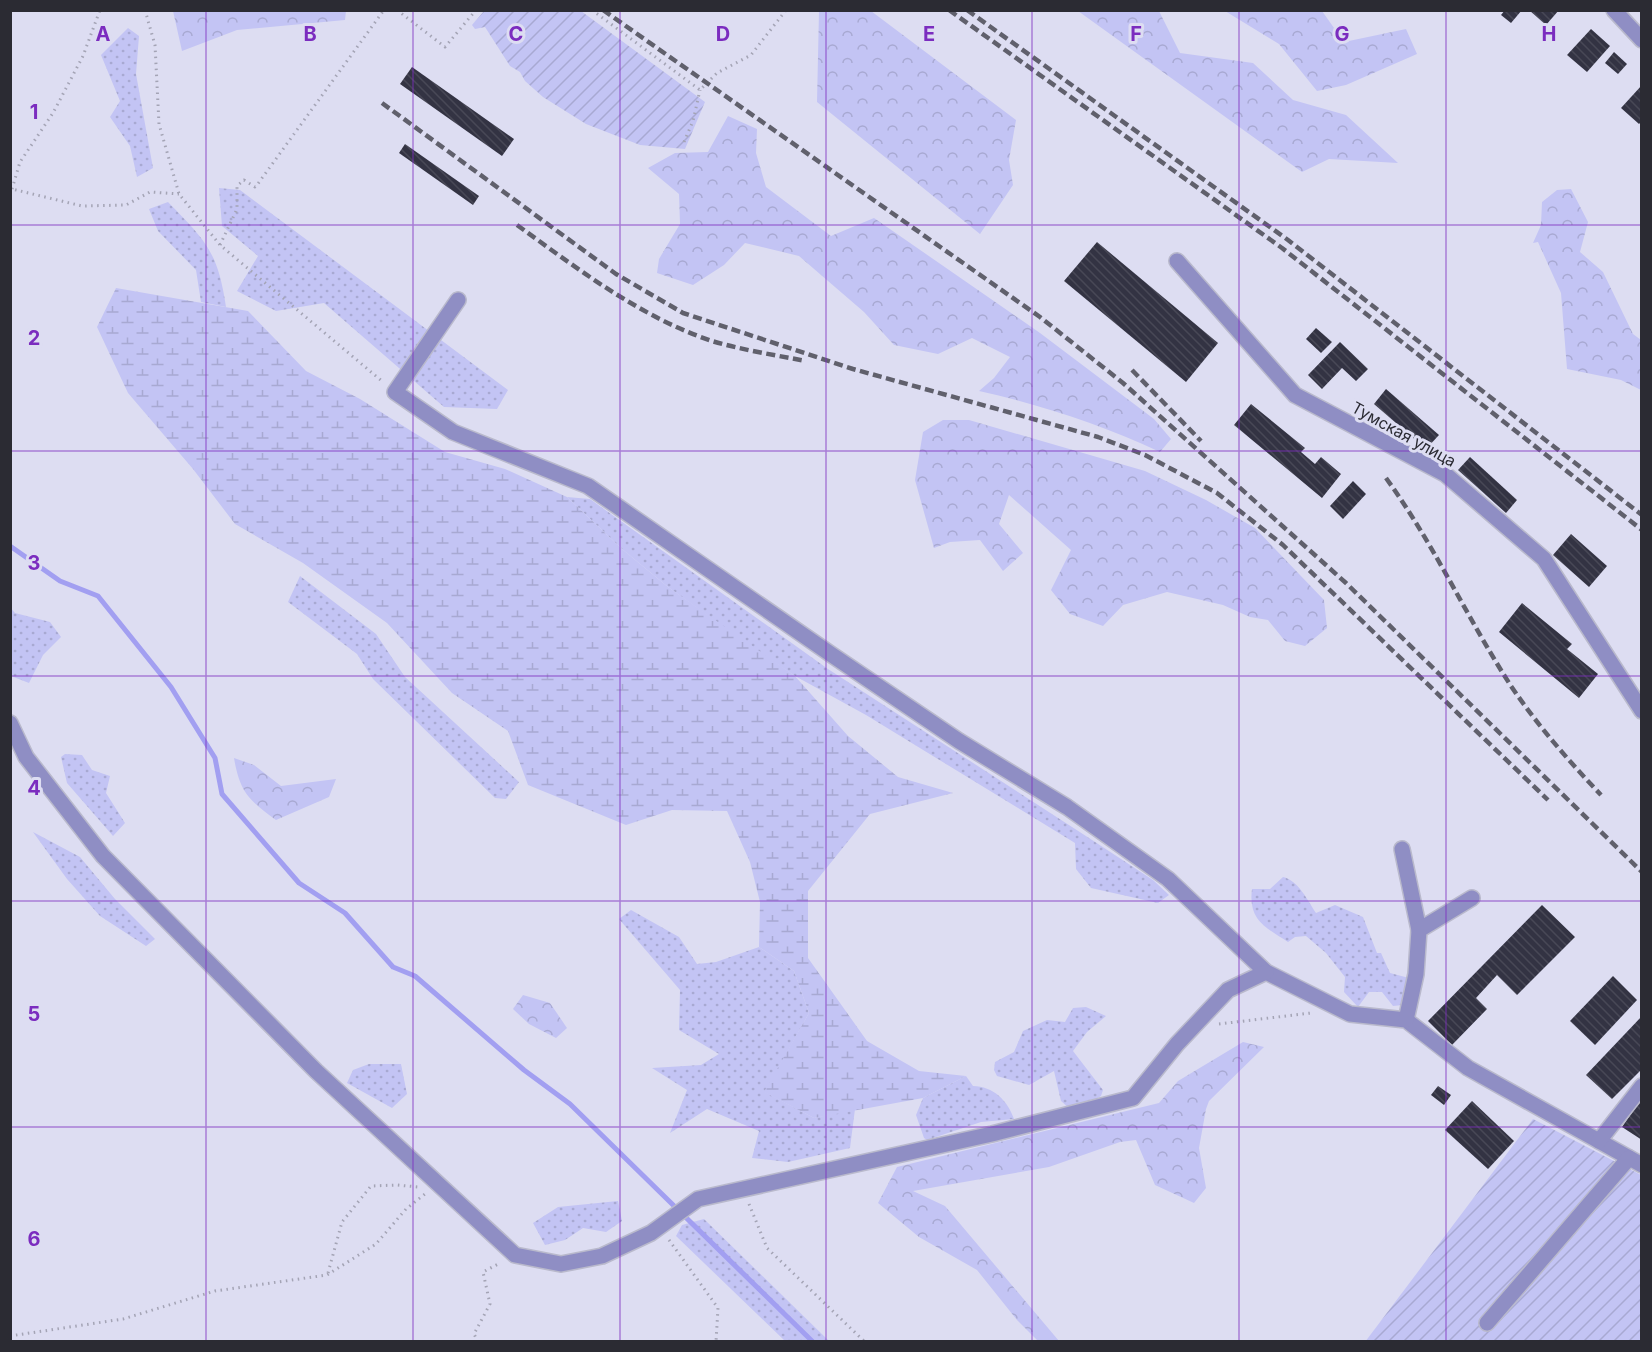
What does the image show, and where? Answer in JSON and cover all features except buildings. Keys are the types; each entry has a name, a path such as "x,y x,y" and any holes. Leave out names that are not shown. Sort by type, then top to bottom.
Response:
{"street":[{"path":"1614,10 1641,40"},
{"name":"Тумская улица","path":"1177,261 1294,395 1445,474 1544,559 1641,711"},
{"path":"458,300 395,392 453,432 577,482 597,493 959,741 1067,807 1168,879 1266,972 1350,1014 1406,1020 1468,1068 1635,1162 1487,1323"},
{"path":"10,723 27,757 103,856 316,1071 438,1190 515,1255 561,1264 602,1256 663,1224 698,1198 992,1134 1133,1098 1177,1044 1228,990 1266,972"},
{"path":"1402,849 1419,930 1416,974 1406,1020"},
{"path":"1419,930 1472,898"},
{"path":"1599,1141 1641,1086"}],"path":[{"path":"100,10 83,56 58,104 20,162 11,190 82,206 126,205 150,192 178,194"},
{"path":"145,10 155,45 159,124 178,194 220,244 395,392"},
{"path":"220,244 237,209 237,186 244,180 255,187 384,10"},
{"path":"396,10 445,47 476,10"},
{"path":"592,10 700,90"},
{"path":"684,142 700,90 717,73 752,55 786,10"},
{"path":"1210,1027 1220,1023 1342,1010"},
{"path":"327,1275 342,1222 371,1186 397,1185 438,1190"},
{"path":"742,1189 767,1248 866,1341"},
{"path":"10,1336 123,1319 215,1291 327,1275 376,1244 406,1209 438,1190"},
{"path":"663,1224 718,1308 716,1341"},
{"path":"478,1341 474,1334 490,1304 483,1272"}],"green space":[{"path":"173,10 346,11 345,20 237,30 182,51"},
{"path":"484,11 581,11 705,102 685,149 640,145 586,124 543,97 525,81 520,72 510,66 485,27 475,29 472,25"},
{"path":"819,11 871,11 1016,120 1009,160 1013,185 980,234 817,102"},
{"path":"1078,11 1159,11 1180,53 1253,63 1293,100 1346,115 1398,163 1329,159 1302,172"},
{"path":"1225,11 1322,11 1344,42 1406,29 1417,54 1346,85 1317,91 1279,44"},
{"path":"128,28 139,36 136,74 153,168 137,177 130,146 110,117 120,101 101,55"},
{"path":"728,116 757,129 756,153 766,187 831,236 874,218 1040,333 1154,419 1171,439 1160,452 1071,417 979,391 994,378 1010,357 972,338 938,354 894,345 864,312 799,256 745,243 724,265 693,285 657,273 659,259 680,224 679,194 648,168 675,153 708,152"},
{"path":"219,188 240,190 508,390 497,409 444,407 324,303 276,311 237,291 258,256 222,226"},
{"path":"1571,189 1588,222 1580,252 1603,272 1633,334 1641,340 1641,390 1621,380 1567,369 1561,293 1538,242 1533,243 1541,225 1542,202 1557,190"},
{"path":"168,202 208,248 219,273 226,307 201,302 196,270 158,231 149,209"},
{"path":"116,288 248,311 306,371 360,399 445,452 505,469 567,497 622,549 668,587 795,676 848,736 898,777 953,793 870,814 808,891 808,958 867,1041 919,1071 966,1076 923,1098 814,1118 764,1092 809,1013 794,971 759,947 760,902 750,862 727,811 672,810 626,825 528,785 508,731 452,693 387,623 303,563 235,524 193,469 128,393 97,327"},
{"path":"943,420 969,420 1145,471 1206,500 1255,528 1324,600 1327,628 1305,646 1285,641 1268,620 1250,617 1223,605 1167,592 1123,605 1103,626 1070,614 1051,590 1071,550 1009,495 999,524 1023,553 1003,571 980,540 950,542 934,548 915,480 923,432"},
{"path":"567,497 590,499 828,669 1153,880 1169,895 1158,903 1091,888 1076,869 1075,843 866,715 795,676 746,643 668,587 622,549"},
{"path":"300,576 376,634 405,677 519,782 506,799 495,798 373,679 357,654 288,602"},
{"path":"10,607 15,613 50,622 61,637 43,655 29,683 11,676"},
{"path":"65,754 82,755 92,770 110,776 106,793 125,823 113,836 67,783 61,757"},
{"path":"234,758 254,765 281,786 336,779 329,797 276,820 247,795 239,780"},
{"path":"33,832 80,857 115,899 155,939 146,946 100,916 67,879"},
{"path":"1283,877 1298,887 1316,913 1335,905 1363,917 1377,953 1381,953 1390,973 1409,978 1403,1005 1393,1006 1382,992 1369,992 1358,1007 1344,992 1345,977 1326,953 1306,936 1295,937 1288,942 1260,922 1251,900 1252,889 1270,889"},
{"path":"631,910 679,937 697,964 716,962 759,947 794,971 809,1013 765,1092 814,1118 855,1109 850,1148 788,1162 752,1158 759,1131 707,1109 670,1133 687,1090 652,1068 701,1065 719,1054 679,1030 680,990 619,919"},
{"path":"523,995 550,1003 567,1028 556,1038 529,1024 513,1009"},
{"path":"1086,1007 1106,1016 1087,1032 1073,1051 1103,1090 1101,1096 1079,1109 1071,1110 1061,1101 1054,1071 1029,1085 997,1076 994,1070 995,1062 1014,1052 1023,1031 1047,1020 1065,1022 1073,1008"},
{"path":"1243,1042 1264,1047 1209,1101 1199,1148 1206,1188 1194,1203 1155,1185 1136,1140 1120,1142 1049,1167 913,1191 945,1206 1059,1341 1038,1341 1017,1320 977,1270 919,1237 878,1203 897,1167 1159,1103 1178,1081"},
{"path":"369,1064 401,1064 407,1094 392,1108 347,1083 353,1070"},
{"path":"966,1076 973,1086 987,1089 999,1096 1008,1106 1014,1119 981,1122 927,1140 924,1138 916,1115 923,1098"},
{"path":"1533,1119 1641,1175 1641,1341 1365,1342"},
{"path":"618,1201 622,1221 606,1232 583,1228 565,1240 545,1245 533,1223 558,1207"},
{"path":"704,1219 829,1341 785,1341 676,1236 682,1225"}],"waterway":[{"path":"10,546 60,581 98,596 171,687 215,758 222,794 299,883 345,913 393,967 415,976 524,1070 570,1104 813,1342"}],"railway":[{"path":"603,10 1040,317 1123,383 1346,583 1642,872"},
{"path":"949,10 1282,248 1642,530"},
{"path":"967,10 1288,240 1642,515"},
{"path":"382,103 616,274 683,313 853,369 1098,437 1145,455 1217,493 1283,545 1548,800"},
{"path":"517,225 610,290 685,331 747,350 806,361"},
{"path":"1132,370 1201,441"},
{"path":"1386,478 1420,529 1511,686 1554,742 1601,795"}]}
